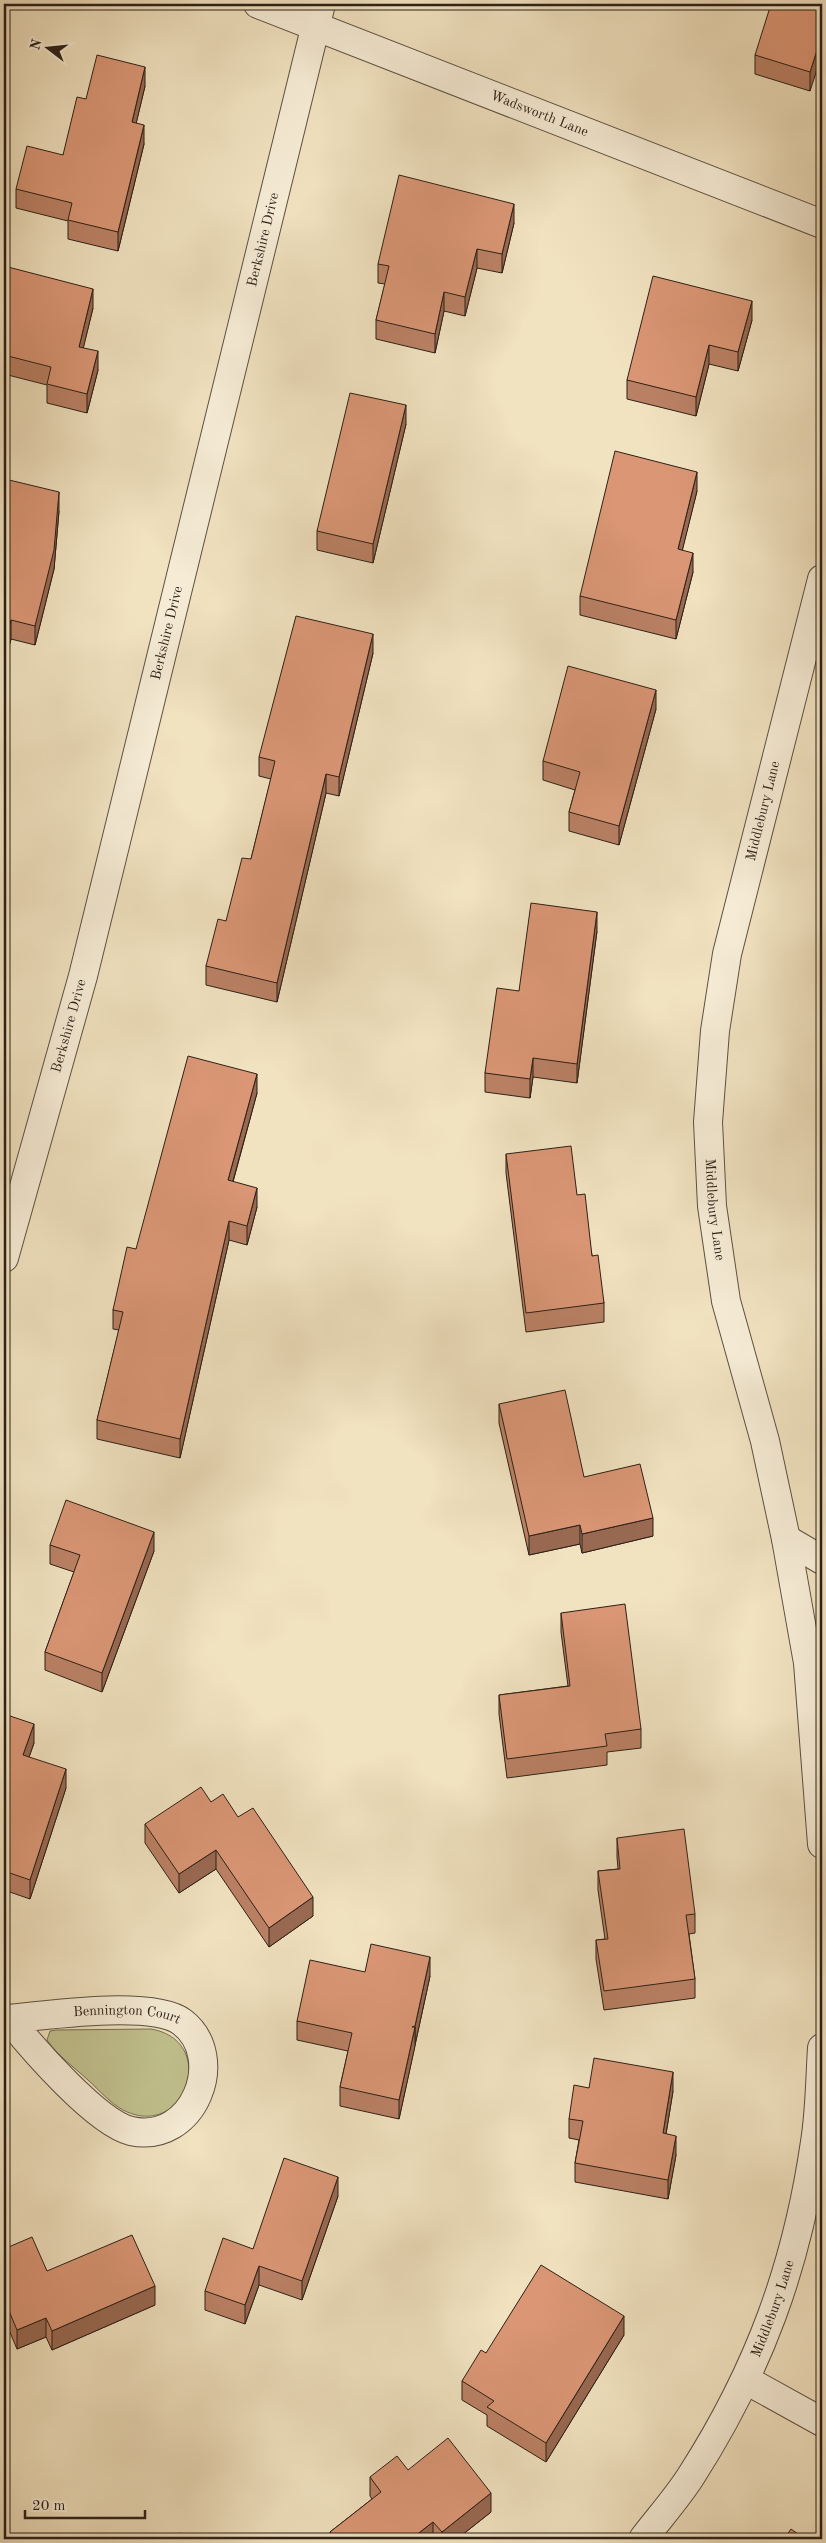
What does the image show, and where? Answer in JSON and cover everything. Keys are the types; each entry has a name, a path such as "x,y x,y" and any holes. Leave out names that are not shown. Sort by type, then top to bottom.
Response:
{"street":[{"name":"Wadsworth Lane","path":"258,4 319,15 822,224"},
{"name":"Berkshire Drive","path":"4,1258 83,976 319,15"},
{"name":"Middlebury Lane","path":"822,578 727,954 715,1031 708,1122 712,1206 726,1301 765,1441 786,1539 808,1663 821,1810 822,1844"},
{"path":"786,1539 822,1560"},
{"name":"Bennington Court","path":"141,2011 164,2014 182,2022 193,2036 201,2054 204,2072 193,2104 181,2119 169,2129 149,2134 129,2130 96,2112 32,2048 6,2018 141,2011"},
{"name":"Middlebury Lane","path":"643,2539 690,2477 746,2380 772,2321 794,2251 816,2141 822,2048"},
{"path":"746,2380 822,2422"}],"green space":[{"path":"151,2029 172,2037 184,2051 189,2068 186,2086 177,2102 163,2113 145,2116 123,2110 114,2104 61,2056 47,2040 50,2031 56,2030"}],"building":[{"path":"771,4 822,4 822,35 810,72 755,55"},
{"path":"97,55 145,67 132,122 144,125 118,232 68,220 72,203 16,189 27,146 63,155 77,97 86,99"},
{"path":"399,175 514,204 502,254 477,249 465,297 444,292 435,334 376,320 389,266 378,264"},
{"path":"8,267 93,289 79,347 98,351 87,394 47,384 51,367 4,355 4,283"},
{"path":"653,276 752,301 738,352 709,345 696,397 627,380"},
{"path":"350,393 406,405 373,544 317,531"},
{"path":"615,451 697,472 678,549 693,553 676,620 580,596"},
{"path":"5,479 59,492 54,550 35,626 11,620 7,635 4,634"},
{"path":"296,616 373,634 339,777 326,774 277,983 206,966 218,919 226,921 242,858 251,859 275,761 259,757"},
{"path":"568,666 656,690 619,826 569,812 580,772 543,761"},
{"path":"531,903 597,912 577,1064 533,1058 530,1079 485,1073 497,988 519,991"},
{"path":"188,1056 257,1074 228,1180 257,1188 247,1226 229,1221 180,1439 97,1420 123,1312 113,1310 127,1247 136,1249"},
{"path":"571,1146 577,1195 585,1194 592,1256 598,1255 604,1303 526,1313 506,1154"},
{"path":"565,1390 584,1477 640,1464 653,1518 582,1534 580,1525 529,1536 499,1404"},
{"path":"66,1500 154,1532 102,1673 45,1652 80,1555 50,1545"},
{"path":"625,1604 641,1729 605,1734 607,1746 507,1759 499,1695 570,1686 561,1613"},
{"path":"4,1714 34,1724 23,1755 66,1769 30,1880 4,1871"},
{"path":"201,1787 211,1802 223,1794 238,1817 253,1808 313,1897 269,1928 216,1850 179,1874 145,1824"},
{"path":"684,1829 695,1914 686,1915 695,1979 604,1991 596,1940 608,1939 598,1871 620,1869 617,1838"},
{"path":"371,1944 430,1957 415,2026 412,2027 415,2027 399,2100 340,2087 352,2033 297,2021 310,1960 365,1972"},
{"path":"594,2058 673,2072 663,2133 676,2136 668,2180 575,2163 583,2121 569,2119 574,2085 589,2088"},
{"path":"284,2158 338,2177 302,2281 259,2266 245,2305 205,2291 223,2238 253,2249"},
{"path":"132,2235 155,2286 52,2331 46,2318 17,2330 4,2299 4,2249 32,2237 47,2271"},
{"path":"541,2265 624,2316 546,2443 487,2407 494,2401 462,2381 481,2350 486,2353"},
{"path":"448,2438 491,2493 442,2532 433,2522 411,2539 336,2539 330,2532 381,2492 370,2477 397,2456 408,2470"},
{"path":"791,2529 805,2539 784,2539"},
{"path":"180,2533 182,2539 158,2539"}]}
